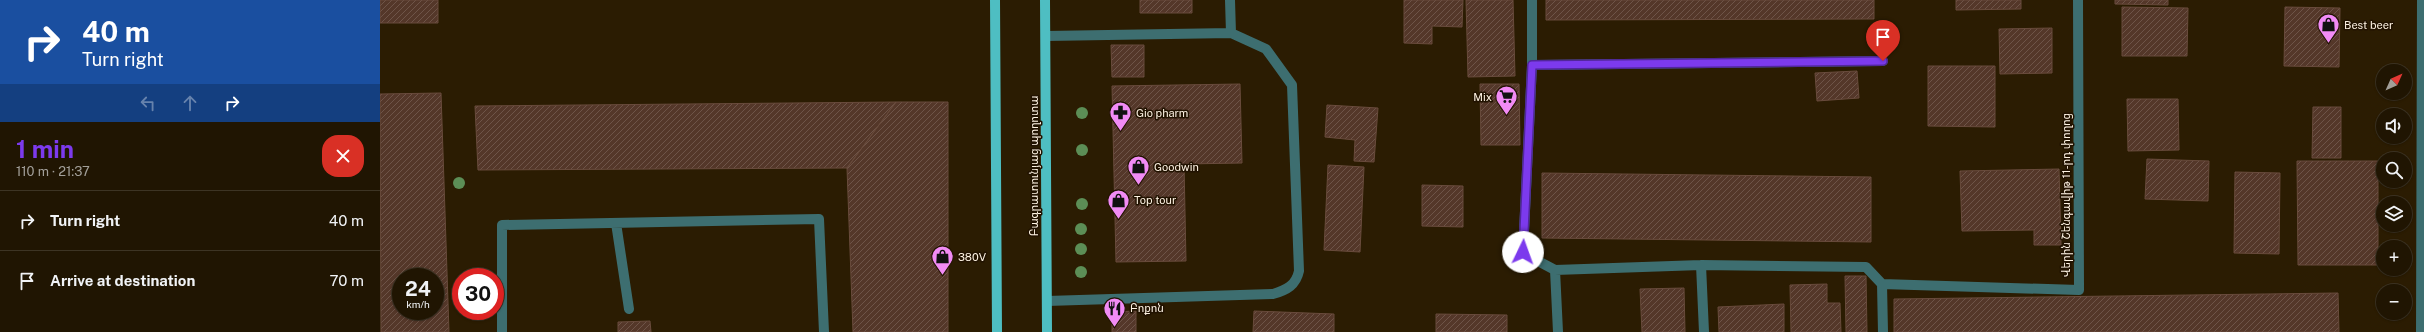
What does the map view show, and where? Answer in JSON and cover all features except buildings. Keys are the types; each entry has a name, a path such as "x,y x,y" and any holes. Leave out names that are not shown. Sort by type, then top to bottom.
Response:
{"main road":[{"path":"995,0 997,332"},
{"name":"Բագրատունյաց պողոտա","path":"1046,0 1048,332"}],"street":[{"path":"1230,0 1231,33"},
{"path":"1532,0 1532,65 1523,252 1556,270 1701,265 1866,268 1882,284 1883,332"},
{"name":"Վերին Շենգավիթ 11-րդ փողոց","path":"1882,284 2078,290 2078,0"},
{"path":"2421,332 2422,0"},
{"path":"1046,36 1231,33 1266,48 1292,86 1297,279 1288,289 1273,294 1047,301"},
{"path":"1532,65 1883,61"},
{"path":"502,332 502,224 819,219 824,332"},
{"path":"616,223 629,309"},
{"path":"1701,265 1704,332"},
{"path":"1556,270 1558,332"}],"place":[{"name":"Best beer","path":"2328,44"},
{"name":"Mix","path":"1507,116"},
{"name":"Gio pharm","path":"1121,132"},
{"name":"Goodwin","path":"1139,186"},
{"name":"Top tour","path":"1119,220"},
{"name":"380V","path":"943,276"},
{"name":"Բոքոն","path":"1115,328"}],"route":[{"path":"1523,252 1532,65 1883,61"}]}
